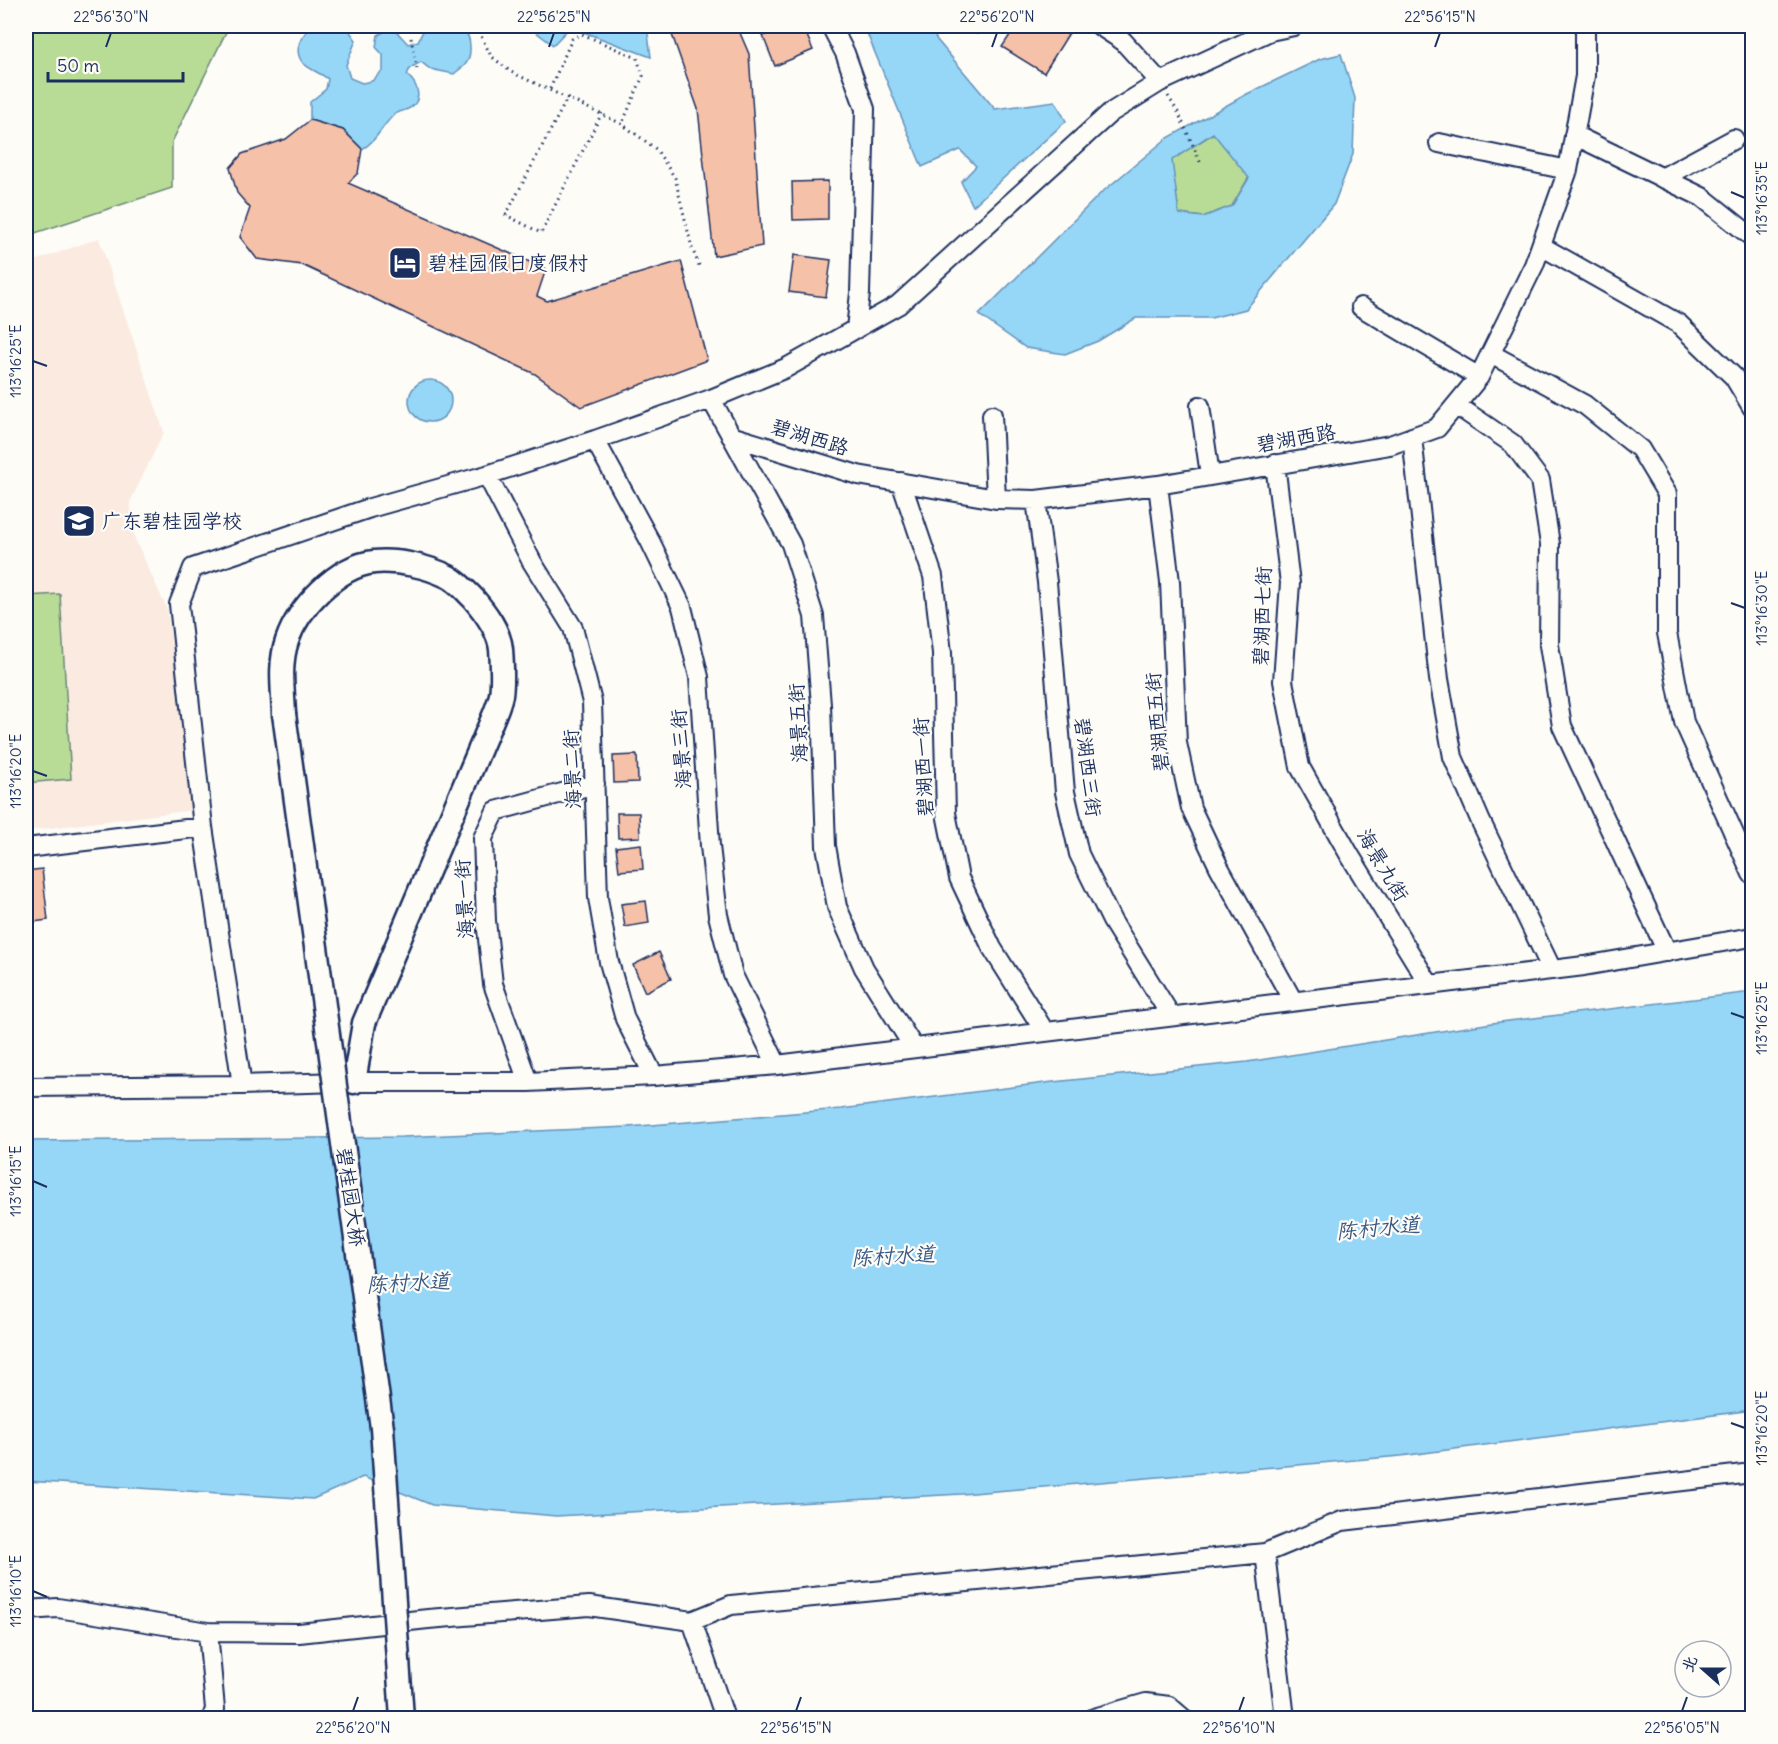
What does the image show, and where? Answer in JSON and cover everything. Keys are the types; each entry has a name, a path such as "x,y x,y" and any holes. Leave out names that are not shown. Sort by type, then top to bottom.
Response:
{"main road":[{"path":"292,715 296,652 307,627 327,602 351,585 376,576 406,575 436,585 448,594 474,622 487,655 489,695 471,745 350,1030 348,1082"},
{"name":"碧桂园大桥","path":"292,715 382,1428 402,1719"},
{"name":"碧桂园大桥","path":"292,715 393,1437 413,1719"}],"street":[{"path":"831,26 845,53 865,109 860,293 856,329"},
{"path":"1100,26 1123,41 1160,82"},
{"path":"242,1085 203,827 179,604 193,568 370,508 487,475 595,440 711,399 786,368 898,305 1110,113 1160,82 1270,31 1294,26"},
{"name":"碧湖西路","path":"731,436 858,475 996,499 1036,500 1158,485 1390,445 1437,428 1479,377 1534,266 1568,171 1585,76 1585,26"},
{"path":"1574,135 1702,197 1752,237"},
{"path":"1662,178 1734,139"},
{"path":"1439,143 1568,171"},
{"path":"1541,246 1679,324 1734,377 1752,408"},
{"path":"1361,307 1479,377"},
{"path":"1491,354 1585,405 1640,449 1667,494 1667,633 1684,722 1752,874"},
{"name":"海景五街","path":"711,399 791,544 814,616 821,705 826,846 837,907 864,968 914,1048"},
{"path":"1456,405 1513,444 1540,480 1550,544 1549,645 1562,726 1667,952"},
{"path":"1200,406 1210,475"},
{"path":"992,415 996,499"},
{"path":"1412,437 1439,679 1453,757 1481,822 1552,970"},
{"name":"海景三街","path":"595,440 650,541 682,607 699,677 710,846 718,915 733,975 777,1065"},
{"name":"碧湖西七街","path":"1275,464 1290,584 1283,681 1300,767"},
{"name":"海景二街","path":"487,475 532,562 573,628 592,702 598,898 609,962 625,1019 654,1076"},
{"name":"碧湖西一街","path":"900,482 933,576 942,653 946,813 959,878 992,948 1045,1032"},
{"name":"碧湖西五街","path":"1158,485 1170,582 1178,743 1191,808 1218,867 1293,1001"},
{"name":"碧湖西三街","path":"1036,500 1047,582 1065,792 1078,854 1113,921 1171,1016"},
{"name":"海景九街","path":"1300,767 1349,854 1429,984"},
{"name":"海景一街","path":"528,1082 493,984 486,921 483,838 496,811 595,784"},
{"path":"26,848 203,827"},
{"path":"26,1087 528,1082 654,1076 777,1065 1552,970 1752,937"},
{"path":"26,1610 58,1608 208,1632 299,1633 428,1619 590,1606 692,1621 731,1605 1265,1553 1342,1521 1752,1473"},
{"path":"1265,1553 1285,1719"},
{"path":"692,1621 724,1719"},
{"path":"208,1632 215,1709 212,1719"},
{"path":"1094,1719 1146,1703 1169,1706 1182,1719"}],"path":[{"path":"476,26 491,56 511,72 602,113 622,124 656,149 675,178 692,248 700,268"},
{"path":"550,90 572,39 582,34 637,58 643,76 622,124"},
{"path":"411,38 417,69"},
{"path":"567,97 506,215 541,233 602,113"},
{"path":"1178,112 1202,166"}],"shaded area":[{"name":"广东碧桂园学校","path":"99,238 164,432 130,502 135,539 167,609 194,810 26,831 26,264"}],"green space":[{"path":"26,26 229,26 172,142 172,188 26,236"},
{"path":"1214,133 1249,177 1232,206 1203,217 1179,214 1171,160"},
{"path":"60,594 71,779 26,783 26,596"}],"water":[{"path":"455,25 463,28 470,43 468,61 454,74 430,69 421,62 410,68 407,75 418,92 416,102 408,109 395,114 372,142 362,149 343,130 310,120 310,102 326,89 328,79 305,65 298,53 305,33 312,26 346,26 356,40 346,65 350,78 362,83 372,81 383,70 383,55 376,47 378,35 389,29 396,31 408,44 418,41 423,31 429,26"},
{"path":"528,26 647,26 651,57 570,27 553,45"},
{"path":"864,26 929,26 937,40 995,109 1055,101 1066,121 973,206 961,182 976,166 960,150 922,167"},
{"path":"1341,54 1355,98 1353,154 1334,204 1246,309 1211,318 1136,318 1098,341 1065,354 1026,348 979,315 1101,193 1166,139 1247,94 1320,59","holes":["1213,133 1249,178 1232,206 1203,217 1179,214 1172,160"]},
{"path":"430,380 445,386 451,401 445,416 430,422 415,416 409,401 415,386"},
{"name":"陈村水道","path":"1752,992 1752,1410 1401,1456 962,1494 556,1516 432,1505 363,1477 313,1499 26,1481 26,1141 402,1137 628,1127 841,1109 1053,1082 1247,1062 1492,1023"}],"building":[{"path":"669,26 737,26 749,54 762,246 714,256 698,109"},
{"path":"789,26 803,26 813,50 775,66 763,36"},
{"path":"969,26 986,26 977,34"},
{"path":"1016,26 1057,26 1069,33 1044,73 1002,47"},
{"name":"碧桂园假日度假村","path":"310,120 343,130 362,149 358,173 348,183 546,269 537,296 547,301 681,261 707,360 581,407 535,374 302,265 257,259 240,237 250,208 237,193 230,168 242,154 286,139"},
{"path":"828,181 828,219 793,220 792,182"},
{"path":"794,255 831,260 826,297 789,292"},
{"path":"637,755 638,782 614,783 613,756"},
{"path":"617,813 639,813 640,837 618,838"},
{"path":"641,844 643,869 619,871 616,847"},
{"path":"42,869 48,920 26,923 26,871"},
{"path":"646,901 649,923 625,927 621,904"},
{"path":"659,952 671,979 645,992 633,965"}],"place":[{"name":"碧桂园假日度假村","path":"405,263"},
{"name":"广东碧桂园学校","path":"79,521"}]}
